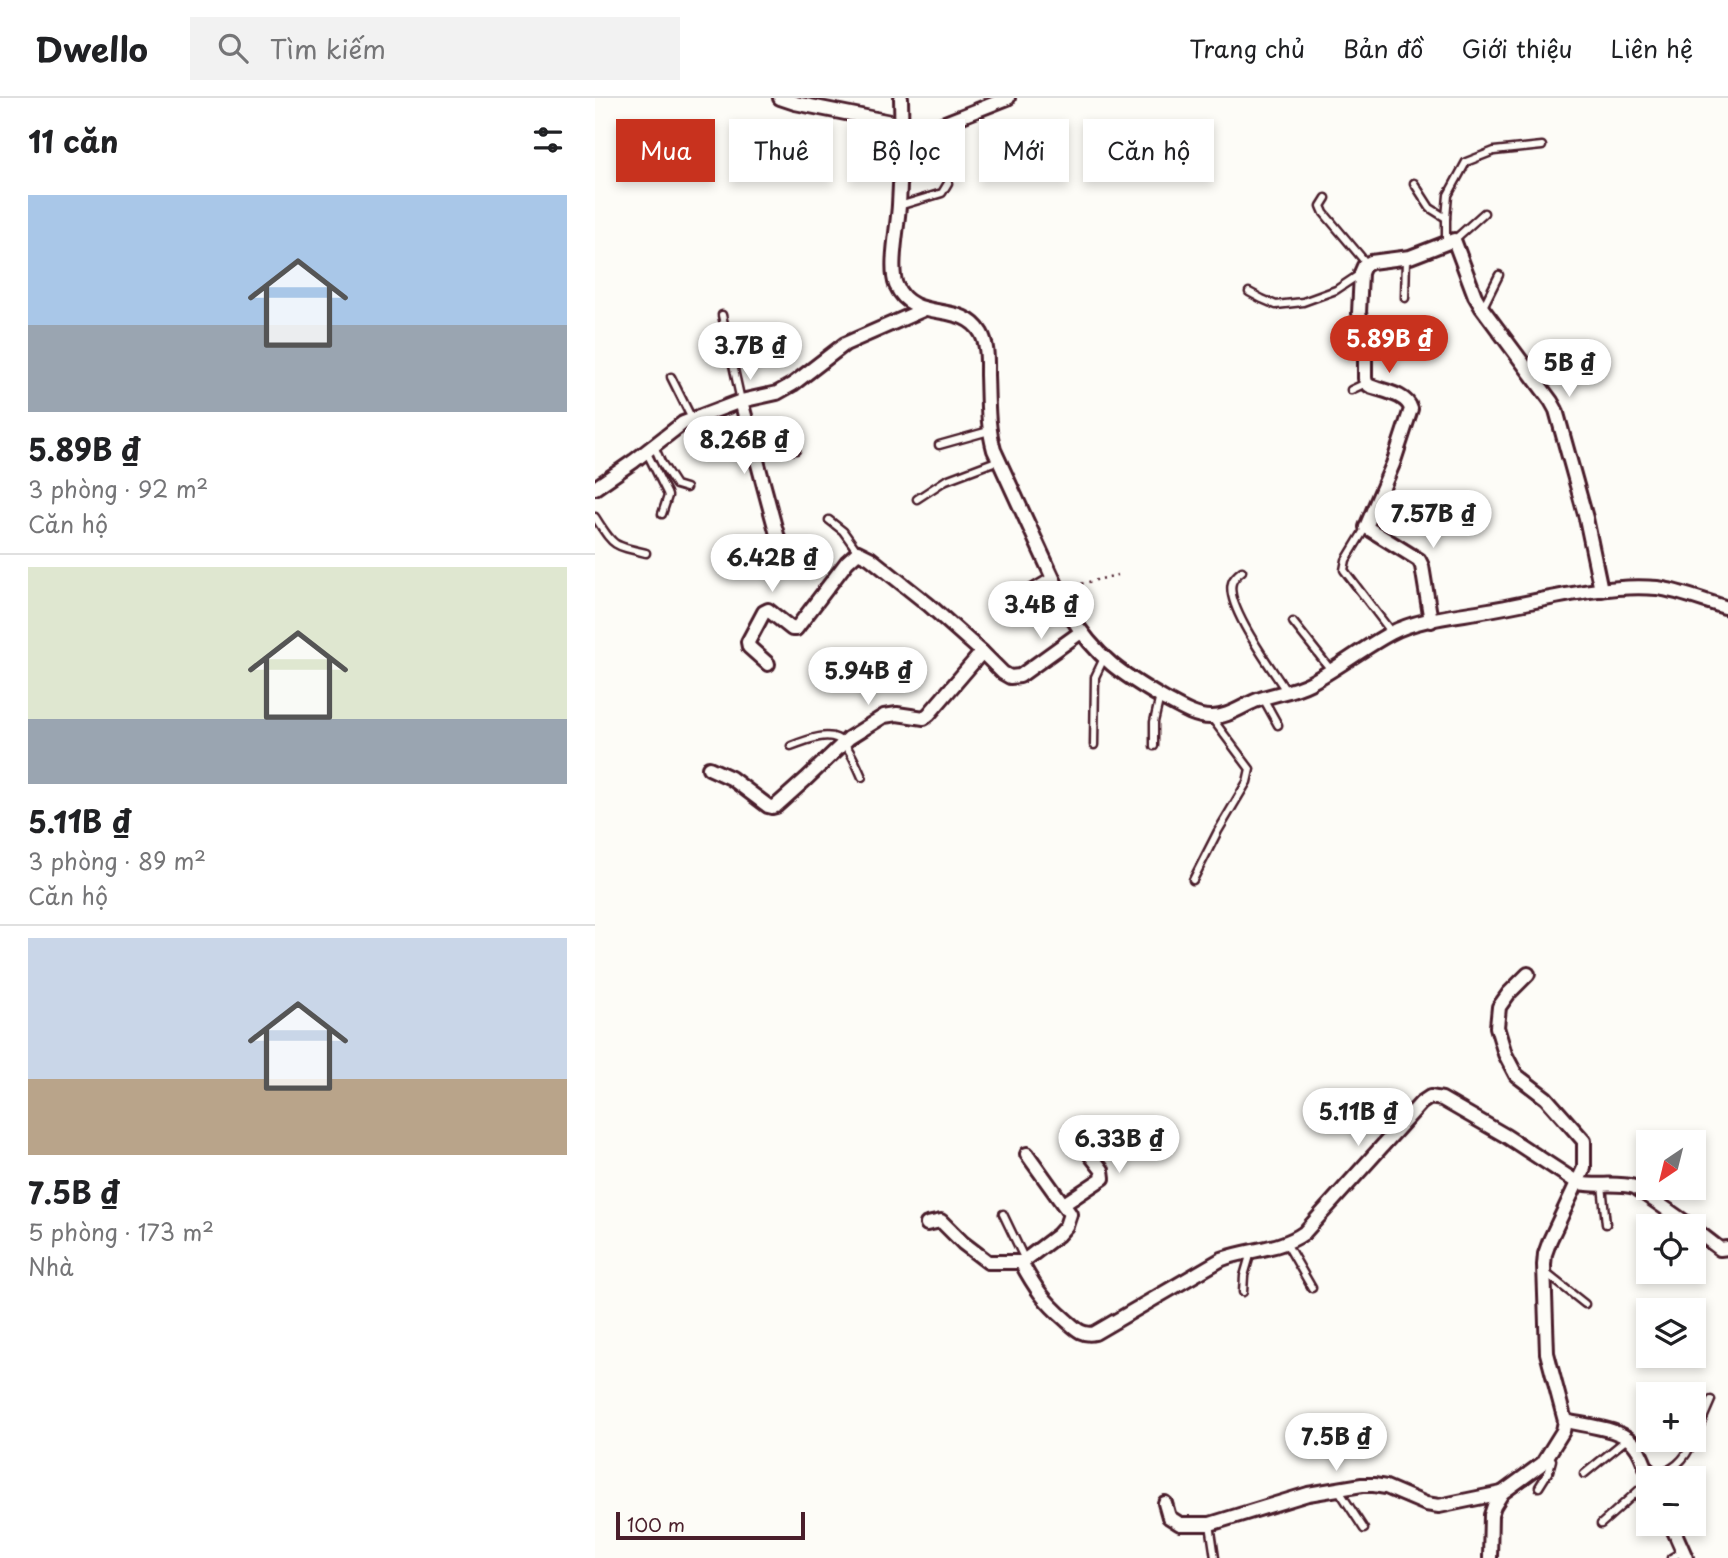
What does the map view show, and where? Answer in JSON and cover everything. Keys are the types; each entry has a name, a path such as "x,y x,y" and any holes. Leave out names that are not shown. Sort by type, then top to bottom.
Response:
{"street":[{"path":"779,98 860,119"},
{"path":"901,98 901,119"},
{"path":"955,119 1008,98"},
{"path":"900,182 893,270 901,295 913,305 961,316 980,331 985,341 989,431 994,450 1069,613 1081,632 1104,658 1130,679 1160,696 1198,715 1211,718 1225,715 1263,698 1309,683 1392,633 1431,621 1601,590 1660,588 1728,608"},
{"path":"1431,621 1419,560 1366,527 1393,464 1411,409 1410,403 1404,398 1366,383 1364,331 1359,313 1364,269 1371,262 1406,258 1450,241 1482,308 1556,410 1586,518 1601,590"},
{"path":"595,488 677,427 741,401 777,393 845,344 925,309"},
{"path":"741,401 779,542"},
{"path":"768,664 749,647 748,642 764,612 768,610 792,629 796,629 847,562 858,552 870,558 1010,677 1020,676 1081,632"},
{"path":"709,768 731,778 768,806 776,806 843,743 884,716 890,714 924,718 982,652"},
{"path":"1165,1503 1169,1517 1179,1524 1210,1524 1308,1494 1374,1485 1439,1506 1502,1493 1537,1469 1548,1455 1563,1431 1565,1421 1547,1353 1545,1254 1584,1168 1584,1141 1546,1098 1516,1076 1505,1054 1497,1027 1499,1007 1528,974"},
{"path":"1023,1261 1043,1300 1079,1332 1087,1335 1095,1333 1222,1259 1286,1243 1304,1233 1421,1103 1430,1097 1443,1099 1578,1183 1625,1184 1635,1187 1673,1214"},
{"path":"1064,1204 1103,1178 1102,1170 1071,1130"},
{"path":"927,1224 941,1221 988,1262 1023,1261 1058,1235 1066,1226 1070,1214 1027,1154"},
{"path":"1706,1238 1720,1249 1728,1248"},
{"path":"1565,1421 1617,1432 1629,1438 1637,1448 1644,1466"},
{"path":"1490,1558 1491,1515 1502,1493"},
{"path":"1674,1536 1680,1556"}],"lane":[{"path":"1484,212 1450,241 1445,218 1448,195 1466,162 1494,151 1542,146"},
{"path":"899,206 942,193 948,183"},
{"path":"1414,183 1430,208 1445,218"},
{"path":"1249,292 1276,304 1303,302 1336,290 1364,269 1324,212 1321,206 1326,198"},
{"path":"1405,298 1406,258"},
{"path":"1482,308 1499,275"},
{"path":"722,315 741,401"},
{"path":"1364,331 1389,335"},
{"path":"671,377 692,419"},
{"path":"1351,390 1366,383"},
{"path":"939,445 989,431"},
{"path":"650,449 677,485 686,488"},
{"path":"650,449 668,496 662,514"},
{"path":"755,452 796,450"},
{"path":"917,499 946,480 999,460"},
{"path":"595,517 613,544 646,552"},
{"path":"829,520 843,531 858,552"},
{"path":"1366,527 1346,560 1344,570 1392,633"},
{"path":"1242,570 1232,582 1231,596 1237,613 1286,691"},
{"path":"1002,606 1052,576"},
{"path":"1293,622 1331,670"},
{"path":"1094,745 1095,677 1104,658"},
{"path":"1154,746 1154,722 1160,696"},
{"path":"1263,698 1278,725"},
{"path":"1193,880 1247,782 1250,769 1211,718"},
{"path":"791,746 816,737 830,736 843,743 852,753 862,777"},
{"path":"1602,1185 1607,1224"},
{"path":"1003,1214 1023,1261"},
{"path":"1286,1243 1312,1288"},
{"path":"1243,1292 1251,1250"},
{"path":"1544,1272 1585,1304"},
{"path":"1706,1411 1711,1400"},
{"path":"1584,1474 1629,1438"},
{"path":"1675,1466 1688,1452"},
{"path":"1539,1487 1551,1465 1552,1460 1548,1455"},
{"path":"1338,1489 1364,1529"},
{"path":"1601,1524 1636,1493"},
{"path":"1210,1524 1215,1558"}],"path":[{"path":"1058,589 1117,575"}]}
